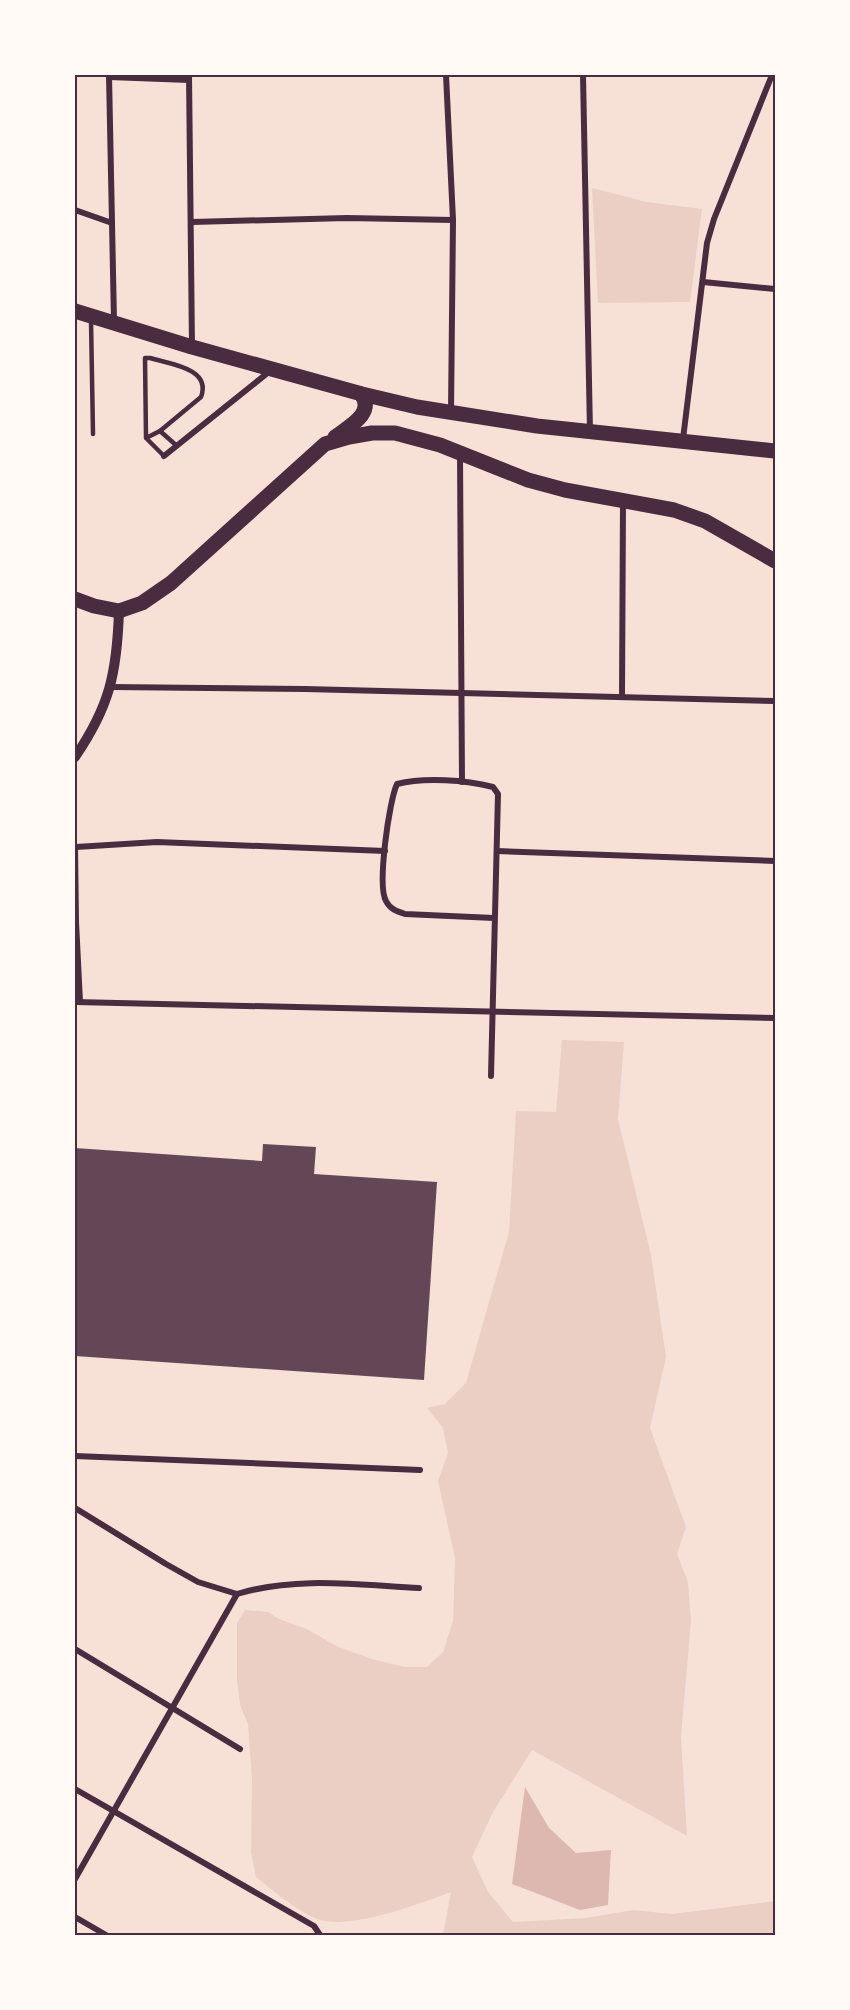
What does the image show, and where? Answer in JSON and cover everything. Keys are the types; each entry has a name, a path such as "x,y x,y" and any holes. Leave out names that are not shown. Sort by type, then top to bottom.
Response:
{"main road":[{"path":"75,311 192,347 361,394 451,412 507,422 590,432 775,451"},
{"path":"75,599 118,611 142,603 171,583 325,444 360,419 366,405 361,394"},
{"path":"325,444 372,433 395,434 440,445 528,480 622,502 674,510 705,521 775,561"}],"street":[{"path":"446,75 453,220 451,412"},
{"path":"583,75 590,432"},
{"path":"683,440 708,243 714,219 772,75"},
{"path":"114,324 109,76 189,77 192,347"},
{"path":"75,210 112,223"},
{"path":"192,222 347,218 453,220"},
{"path":"703,282 775,289"},
{"path":"164,456 272,368"},
{"path":"460,454 462,782"},
{"path":"622,502 622,697"},
{"path":"75,756 98,718 111,687 117,650 118,611"},
{"path":"111,687 305,689 775,701"},
{"path":"492,1076 498,794 493,787 462,782 410,781 397,784 390,805 383,880 384,899 392,909 405,914 495,918"},
{"path":"385,851 157,842 76,846 78,1002 775,1018"},
{"path":"497,851 775,861"},
{"path":"75,1456 420,1470"},
{"path":"75,1508 198,1582 237,1594 261,1587 307,1582 419,1588"},
{"path":"75,1879 237,1594"},
{"path":"75,1649 240,1749"},
{"path":"75,1789 314,1926 320,1935"},
{"path":"75,1917 106,1935"}],"lane":[{"path":"91,317 93,434"},
{"path":"146,438 160,431 201,397 203,383 200,376 147,357 144,361 146,438 164,456"},
{"path":"160,431 177,446"}],"shaded area":[{"path":"592,188 647,202 702,209 690,302 598,303"},
{"path":"562,1040 624,1042 618,1119 651,1255 666,1357 650,1428 686,1527 677,1554 688,1582 691,1621 681,1736 687,1836 532,1750 493,1812 472,1857 488,1892 513,1922 586,1918 633,1910 672,1914 775,1901 775,1935 443,1935 451,1892 365,1919 330,1922 317,1919 301,1911 256,1877 251,1852 252,1780 248,1724 240,1705 237,1681 237,1623 245,1610 268,1612 279,1619 307,1629 336,1646 372,1659 405,1667 427,1667 443,1652 453,1621 455,1558 438,1481 448,1453 443,1428 427,1408 445,1404 466,1383 509,1232 516,1111 556,1112"},
{"path":"525,1787 549,1828 576,1853 611,1850 608,1905 580,1910 512,1884"}],"building":[{"path":"263,1144 316,1147 314,1174 437,1182 424,1380 75,1356 75,1148 262,1161"}]}
